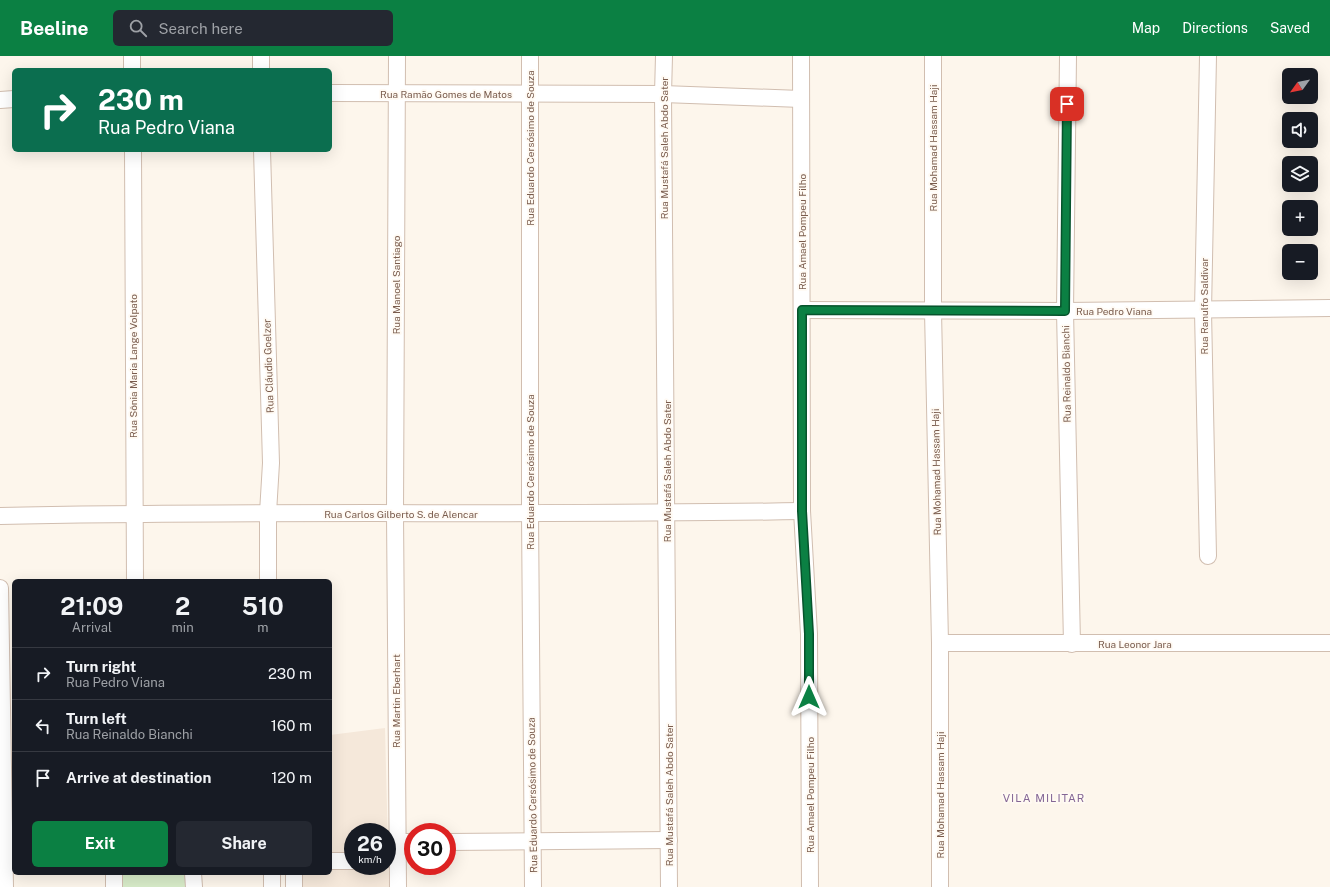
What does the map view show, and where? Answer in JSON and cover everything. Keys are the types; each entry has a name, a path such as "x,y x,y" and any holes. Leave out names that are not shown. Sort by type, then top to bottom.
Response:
{"street":[{"path":"132,56 132,68"},
{"path":"261,56 261,68"},
{"name":"Rua Manoel Santiago","path":"395,514 397,56"},
{"name":"Rua Eduardo Cersósimo de Souza","path":"530,56 530,514 533,887"},
{"name":"Rua Mustafá Saleh Abdo Sater","path":"664,56 663,94 669,887"},
{"name":"Rua Amael Pompeu Filho","path":"801,56 802,511 809,634 810,887"},
{"name":"Rua Mohamad Hassam Haji","path":"933,56 933,311 940,643 940,887"},
{"name":"Rua Reinaldo Bianchi","path":"1068,56 1065,311 1072,644"},
{"name":"Rua Ranulfo Saldivar","path":"1208,56 1203,310 1208,556"},
{"name":"Rua Ramão Gomes de Matos","path":"332,93 663,94 801,99"},
{"path":"0,100 12,99"},
{"name":"Rua Sônia Maria Lange Volpato","path":"133,152 135,579"},
{"name":"Rua Cláudio Goelzer","path":"262,152 270,463 268,579"},
{"name":"Rua Pedro Viana","path":"802,310 1065,311 1330,308"},
{"name":"Rua Carlos Gilberto S. de Alencar","path":"0,516 134,513 667,514 802,511"},
{"name":"Rua Martin Eberhart","path":"395,514 404,823"},
{"path":"0,588 6,797 5,887"},
{"name":"Rua Leonor Jara","path":"940,643 1330,643"},
{"path":"456,842 669,840"},
{"name":"Rua Martin Eberhart","path":"398,887 404,848"},
{"path":"332,861 344,861"},
{"path":"114,875 114,887"},
{"path":"193,875 194,887"},
{"path":"272,875 272,887"},
{"path":"294,875 294,887"}],"shaded area":[{"path":"385,728 387,823 344,823 344,875 389,875 389,887 292,887 291,875 332,875 332,735"}],"green space":[{"path":"119,875 188,875 188,887 118,887"}],"district":[{"name":"VILA MILITAR","path":"1044,798"}],"route":[{"path":"809,697 809,634 802,511 802,310 1065,311 1067,104"}]}
